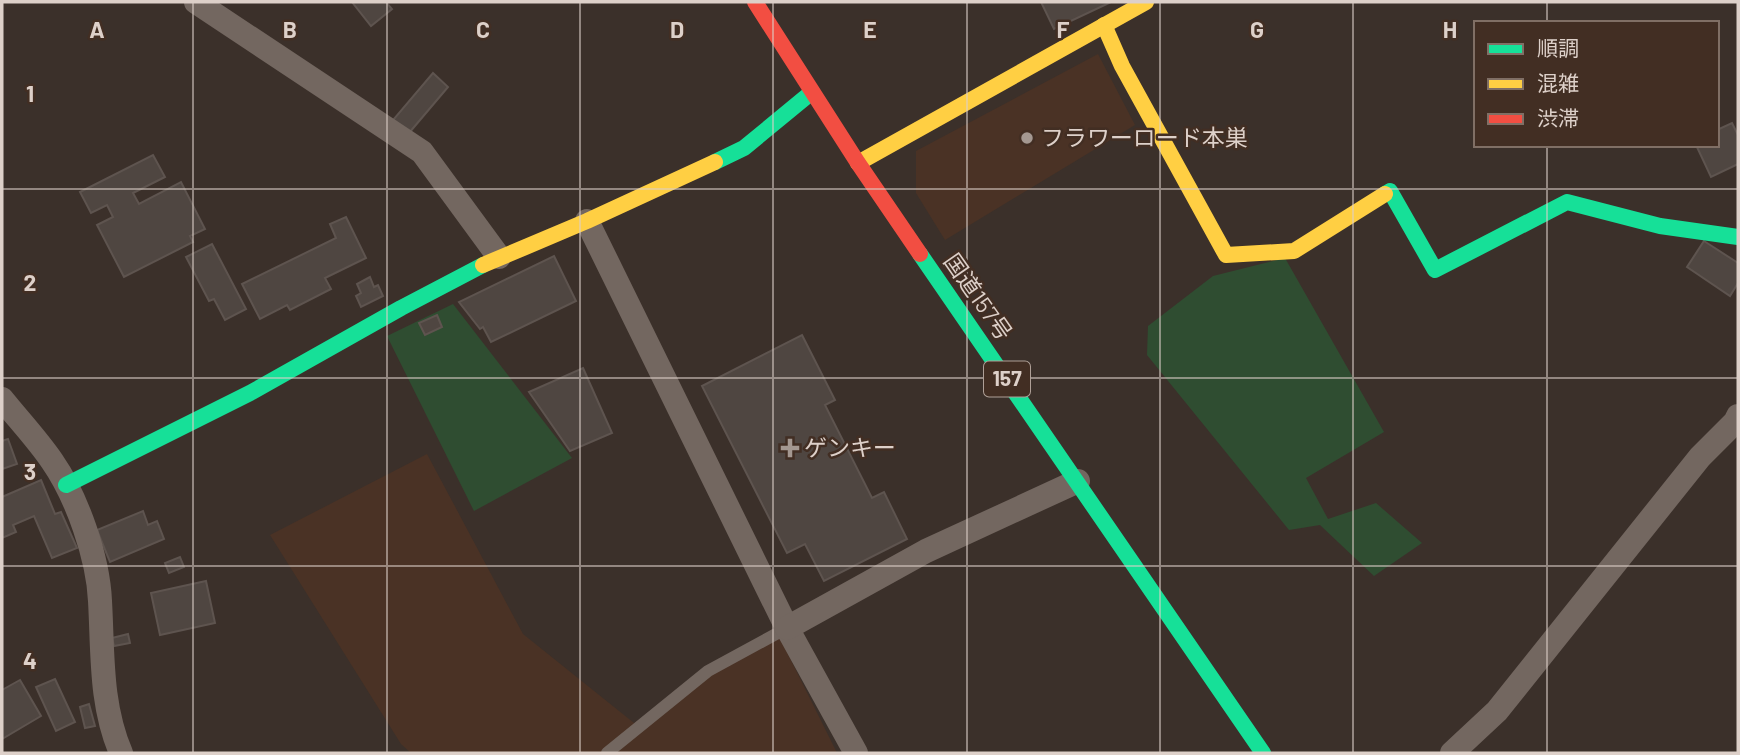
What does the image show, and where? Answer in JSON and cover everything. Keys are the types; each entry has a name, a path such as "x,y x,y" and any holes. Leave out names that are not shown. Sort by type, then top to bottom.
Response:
{"main road":[{"name":"国道157号","path":"754,2 858,163 1263,753"},
{"path":"858,163 1146,2"},
{"path":"1104,25 1128,78 1226,255 1294,251 1390,191 1435,270 1567,202 1660,226 1738,237"},
{"path":"66,485 250,393 401,308 499,257 587,221 744,148 812,92"}],"street":[{"path":"196,2 422,152 499,257"},
{"path":"587,221 787,628 856,753"},
{"path":"2,399 52,460 66,485 95,565 100,599 101,657 108,718 121,753"},
{"path":"1452,753 1497,711 1700,457 1738,416"},
{"path":"787,628 926,551 1078,481"}],"lane":[{"path":"607,753 708,671 787,628"}],"shaded area":[{"name":"フラワーロード本巣","path":"1098,54 1135,125 945,240 916,193 916,151"},
{"path":"427,454 523,634 634,723 776,630 837,753 411,753 401,744 270,535"}],"green space":[{"path":"1285,258 1384,432 1306,478 1328,519 1376,503 1422,543 1374,576 1320,525 1289,530 1147,355 1148,326 1213,276"},
{"path":"453,304 572,458 474,511 387,336"}],"building":[{"path":"352,2 386,2 392,9 371,26"},
{"path":"1041,2 1111,2 1054,29"},
{"path":"433,73 448,87 409,133 393,120"},
{"path":"1732,123 1738,135 1738,164 1711,177 1697,147 1719,147 1719,129"},
{"path":"153,155 165,177 133,193 139,204 181,182 205,229 190,236 193,242 124,277 97,225 113,217 107,205 91,213 80,192"},
{"path":"346,217 366,258 325,278 331,289 290,310 287,305 260,319 242,284 336,238 330,224"},
{"path":"1704,241 1738,263 1738,283 1730,296 1687,267"},
{"path":"212,244 246,309 225,320 214,299 209,301 186,257"},
{"path":"554,256 576,301 491,342 483,327 480,329 459,302"},
{"path":"370,277 374,287 378,285 383,296 361,307 356,296 361,293 357,284"},
{"path":"437,315 442,327 425,335 419,323"},
{"name":"ゲンキー","path":"802,335 835,400 825,405 872,498 884,492 907,539 824,581 805,544 787,553 702,386"},
{"path":"583,368 612,433 570,451 529,392"},
{"path":"8,439 17,464 2,469 2,441"},
{"path":"41,480 55,514 61,512 77,548 52,558 34,516 13,525 16,532 2,538 2,497"},
{"path":"143,511 148,525 157,521 164,539 110,562 97,530"},
{"path":"180,557 184,567 169,573 165,563"},
{"path":"206,581 215,623 160,635 151,593"},
{"path":"128,634 130,643 114,646 112,638"},
{"path":"55,679 75,722 56,731 36,687"},
{"path":"20,680 41,716 2,739 2,690"},
{"path":"89,704 95,726 85,728 80,707"}],"traffic: fast":[{"path":"715,162 744,148 812,92"},
{"path":"1385,194 1390,191 1435,270 1567,202 1660,226 1738,237"},
{"path":"920,254 1263,753"},
{"path":"66,485 250,393 483,265"}],"traffic: slow":[{"path":"858,163 1146,2"},
{"path":"1104,25 1122,66 1226,255 1294,251 1385,194"},
{"path":"483,265 715,162"}],"traffic: jam":[{"path":"755,2 920,254"}],"place":[{"name":"フラワーロード本巣","path":"1027,138"},
{"name":"ゲンキー","path":"790,448"}]}
